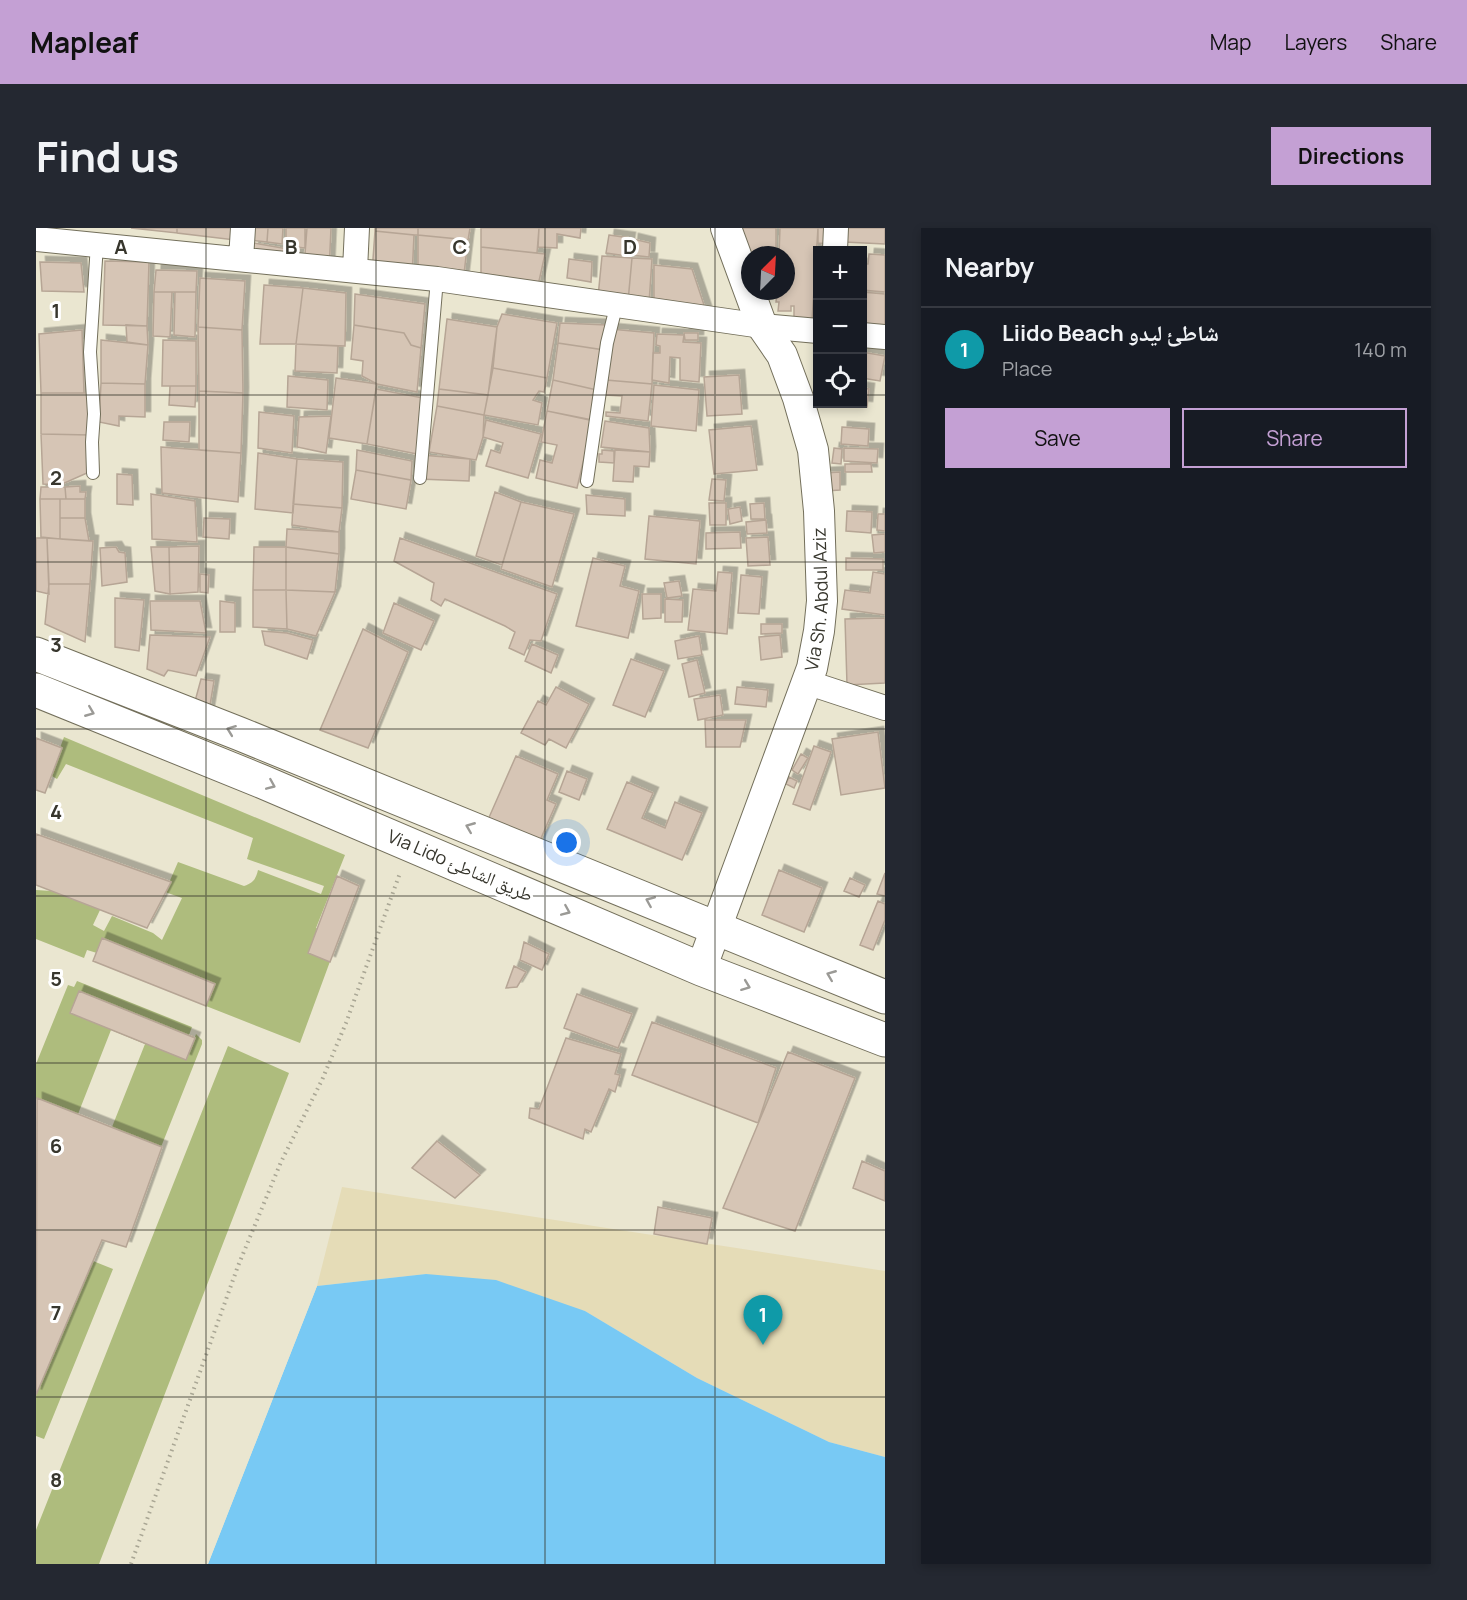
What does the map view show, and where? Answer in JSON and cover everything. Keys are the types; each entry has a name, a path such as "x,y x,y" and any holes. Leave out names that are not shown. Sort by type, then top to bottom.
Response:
{"main road":[{"path":"36,654 240,734 885,997"},
{"name":"Via Lido طريق الشاطئ","path":"36,690 253,777 701,969 885,1040"}],"street":[{"path":"241,259 243,228"},
{"path":"356,270 357,228"},
{"name":"Via Sh. Abdul Aziz","path":"701,969 812,668 822,601 819,511 813,450 798,398 782,355 762,326 726,228"},
{"path":"836,228 836,246"},
{"path":"36,239 97,244 121,238 241,259 437,279 617,303 762,326 813,331"},
{"path":"867,335 885,337"},
{"path":"806,682 885,708"}],"lane":[{"path":"93,473 94,414 90,352 97,244"},
{"path":"420,478 437,279"},
{"path":"587,481 607,343 617,303"}],"path":[{"path":"131,1564 238,1266 281,1161 322,1080 342,1033 388,912 410,844"}],"green space":[{"path":"64,737 345,855 316,928 339,937 300,1043 206,1006 215,984 103,938 97,953 87,950 84,958 36,939 36,890 51,891 100,910 93,925 104,931 112,916 153,933 162,940 182,898 165,892 178,862 244,886 254,880 258,870 321,894 324,886 247,859 253,838 66,764 57,779 50,775"},
{"path":"77,981 192,1027 189,1035 195,1037 196,1034 202,1040 161,1147 112,1127 145,1044 111,1030 78,1114 37,1098 36,1100 36,1064 68,985 74,987"},
{"path":"228,1046 289,1073 99,1564 36,1564 36,1530"},
{"path":"93,1261 113,1269 44,1439 36,1436 36,1395"}],"sand":[{"path":"342,1187 885,1271 885,1457 829,1442 697,1378 585,1311 426,1274 317,1286"}],"water":[{"path":"426,1274 496,1280 585,1311 697,1378 829,1442 885,1457 885,1564 208,1564 317,1286"}],"pier":[{"path":"314,1285 317,1286 208,1564 205,1564"}],"building":[{"path":"131,228 177,228 177,233"},
{"path":"177,228 236,228 235,240 177,233"},
{"path":"250,228 268,228 267,242 249,240"},
{"path":"268,228 283,228 282,244 267,242"},
{"path":"286,228 305,228 305,248 286,246"},
{"path":"307,228 331,228 329,271 304,267"},
{"path":"375,228 418,228 418,235 375,231"},
{"path":"418,228 470,228 468,240 418,235"},
{"path":"481,228 539,228 537,253 481,247"},
{"path":"539,228 581,228 580,238 557,234 557,248 538,247"},
{"path":"742,228 776,228 776,246 742,246"},
{"path":"780,228 818,228 817,246 813,246 812,321 794,320 794,306 791,306 791,311 778,311 779,302 776,300 795,300 795,246 779,246"},
{"path":"818,228 830,228 830,244 818,243"},
{"path":"845,228 885,228 885,244 844,242"},
{"path":"375,231 414,235 412,277 372,273"},
{"path":"418,235 468,240 463,282 418,275"},
{"path":"609,235 630,238 627,256 606,253"},
{"path":"633,239 650,243 649,257 631,255"},
{"path":"254,243 299,251 297,263 252,255"},
{"path":"481,247 545,254 535,299 481,293"},
{"path":"869,254 885,255 885,292 867,290"},
{"path":"602,256 632,258 628,302 598,297"},
{"path":"632,258 652,259 649,303 628,301"},
{"path":"569,259 592,262 591,282 567,278"},
{"path":"105,261 149,262 147,326 103,325"},
{"path":"40,262 81,263 84,292 42,291"},
{"path":"654,265 692,269 706,311 654,310"},
{"path":"156,270 197,271 196,292 154,292"},
{"path":"200,278 245,281 242,330 198,327"},
{"path":"264,285 303,288 296,344 260,344"},
{"path":"303,288 346,293 345,346 296,344"},
{"path":"154,292 172,292 170,337 153,336"},
{"path":"175,292 196,292 195,337 174,335"},
{"path":"867,292 885,294 885,343 867,341"},
{"path":"355,294 425,304 421,348 411,345 404,333 354,325"},
{"path":"502,314 557,323 547,378 493,368 497,327"},
{"path":"447,319 497,327 488,395 439,389"},
{"path":"560,323 607,325 604,350 558,343"},
{"path":"126,325 147,326 148,345 127,342"},
{"path":"354,325 404,333 411,345 421,348 417,392 377,384 362,376 363,361 351,359"},
{"path":"198,327 242,330 243,393 199,391"},
{"path":"610,329 654,333 652,384 606,380"},
{"path":"82,330 84,393 41,393 39,334"},
{"path":"684,333 698,333 698,340 685,340"},
{"path":"657,334 684,335 683,342 701,343 699,382 680,380 680,358 670,357 669,383 652,380 653,353 660,353 660,346 656,345"},
{"path":"101,340 148,345 145,384 101,383"},
{"path":"163,340 196,341 196,386 162,386"},
{"path":"558,343 604,350 597,390 553,380"},
{"path":"296,344 338,346 337,373 295,371"},
{"path":"867,353 885,356 880,381 867,379"},
{"path":"493,368 547,378 544,392 539,391 533,400 542,403 538,425 484,415"},
{"path":"739,375 742,414 707,416 704,377"},
{"path":"288,376 328,380 327,410 287,407"},
{"path":"336,378 377,384 367,444 329,438"},
{"path":"553,380 597,390 590,420 547,411"},
{"path":"606,380 652,384 648,421 606,416 606,412 620,413 622,396 605,395"},
{"path":"101,383 145,384 145,417 119,416 119,426 99,422"},
{"path":"654,385 699,390 696,431 651,426"},
{"path":"170,386 196,386 195,407 169,405"},
{"path":"376,389 423,398 417,454 367,444"},
{"path":"439,389 488,395 484,415 437,406"},
{"path":"199,391 243,393 241,453 199,450"},
{"path":"41,393 90,393 90,435 41,434"},
{"path":"437,406 484,415 483,437 476,460 429,452"},
{"path":"547,411 593,420 577,488 536,478 540,460 552,463 557,445 541,442"},
{"path":"259,412 294,416 292,453 258,448"},
{"path":"331,416 326,453 297,447 299,417"},
{"path":"486,420 541,434 528,478 486,466 491,450 500,453 503,443 483,437"},
{"path":"605,421 649,428 650,452 601,447"},
{"path":"164,422 190,422 189,442 163,440"},
{"path":"751,426 757,470 714,474 709,430"},
{"path":"842,427 869,429 868,446 841,444"},
{"path":"41,434 90,435 87,473 60,485 43,484"},
{"path":"161,447 241,453 238,502 162,493"},
{"path":"834,448 842,449 841,464 832,463"},
{"path":"844,448 878,449 877,463 844,461"},
{"path":"357,450 412,461 411,480 356,470"},
{"path":"602,450 614,451 614,463 599,462 599,454 602,454"},
{"path":"615,450 650,452 649,467 634,466 633,482 613,481"},
{"path":"258,453 297,459 293,513 255,509"},
{"path":"421,455 470,459 469,481 419,479"},
{"path":"297,459 343,462 342,508 293,504"},
{"path":"845,464 871,464 872,472 845,472"},
{"path":"356,470 411,480 406,509 351,499"},
{"path":"840,472 840,490 826,491 825,473"},
{"path":"117,474 132,475 133,505 117,504"},
{"path":"712,479 726,480 724,501 709,500"},
{"path":"80,486 80,492 86,492 85,499 66,499 65,487"},
{"path":"41,487 65,487 66,499 40,499"},
{"path":"495,492 521,502 502,565 476,556"},
{"path":"151,494 195,501 197,542 152,539"},
{"path":"586,495 625,499 625,516 587,514"},
{"path":"40,499 60,499 60,539 41,537"},
{"path":"60,499 85,499 85,518 60,518"},
{"path":"521,502 574,514 552,587 501,569"},
{"path":"709,503 726,503 726,525 710,525"},
{"path":"764,503 765,519 751,519 750,504"},
{"path":"293,504 342,508 339,532 292,525"},
{"path":"740,507 742,521 730,524 728,509"},
{"path":"847,511 872,512 871,533 846,531"},
{"path":"878,514 885,514 885,531 877,530"},
{"path":"649,516 700,521 696,564 645,559"},
{"path":"60,518 85,518 89,541 60,539"},
{"path":"204,518 230,519 229,539 203,537"},
{"path":"766,520 767,533 747,534 746,522"},
{"path":"287,529 339,532 339,554 286,547"},
{"path":"740,532 741,548 706,549 706,533"},
{"path":"885,534 885,552 874,553 872,535"},
{"path":"768,537 770,565 748,566 746,538"},
{"path":"36,538 47,538 49,594 36,591"},
{"path":"47,538 93,541 90,584 49,584"},
{"path":"400,538 557,594 541,641 530,640 524,655 509,648 515,632 505,626 445,599 441,606 431,600 434,583 394,561"},
{"path":"199,546 198,592 170,594 169,547"},
{"path":"116,547 119,552 125,553 127,582 102,586 100,548"},
{"path":"151,547 169,547 170,594 155,591"},
{"path":"254,547 286,547 286,590 253,590"},
{"path":"286,547 339,554 335,592 286,590"},
{"path":"593,558 625,566 620,586 639,591 628,638 576,626"},
{"path":"846,558 883,559 883,570 846,570"},
{"path":"718,572 732,573 727,634 688,630 693,589 716,591"},
{"path":"873,572 885,574 885,615 842,609 845,590 870,593"},
{"path":"200,574 209,575 208,593 200,592"},
{"path":"741,575 762,577 759,614 738,613"},
{"path":"679,581 682,596 667,598 664,583"},
{"path":"49,584 90,584 85,642 45,624"},
{"path":"253,590 286,590 287,629 253,627"},
{"path":"286,590 335,592 316,636 287,629"},
{"path":"642,594 661,594 661,618 643,619"},
{"path":"115,598 144,600 139,651 115,647"},
{"path":"665,599 683,600 682,622 665,622"},
{"path":"150,601 200,601 206,633 151,630"},
{"path":"220,601 235,603 235,632 220,632"},
{"path":"394,603 434,621 421,650 383,633"},
{"path":"885,618 885,683 847,685 845,619"},
{"path":"761,624 782,624 782,633 761,634"},
{"path":"363,629 408,652 368,748 320,730"},
{"path":"262,631 287,633 313,640 307,659 265,645"},
{"path":"150,635 210,637 196,676 168,670 164,676 147,669"},
{"path":"780,635 782,657 761,660 759,637"},
{"path":"699,636 702,655 678,659 675,641"},
{"path":"532,644 558,655 551,673 525,661"},
{"path":"631,659 664,671 645,717 613,705"},
{"path":"697,660 705,693 689,697 682,664"},
{"path":"201,679 214,681 209,711 194,705"},
{"path":"556,687 589,704 566,748 549,739 545,745 521,733 538,701 546,705"},
{"path":"737,687 768,690 766,707 735,704"},
{"path":"720,695 723,715 698,720 694,699"},
{"path":"705,720 746,720 740,747 706,747"},
{"path":"878,732 885,788 841,795 832,739"},
{"path":"36,738 62,748 45,793 36,790"},
{"path":"814,746 831,752 810,810 793,804"},
{"path":"801,754 808,758 798,774 792,770"},
{"path":"516,756 558,774 547,800 556,804 538,845 487,822"},
{"path":"567,771 587,779 579,800 559,792"},
{"path":"789,777 797,781 794,788 786,784"},
{"path":"627,782 653,793 642,818 665,828 675,802 702,813 682,860 607,829"},
{"path":"36,834 171,882 147,928 36,885"},
{"path":"779,870 822,888 804,932 762,915"},
{"path":"885,873 885,896 877,894"},
{"path":"337,876 359,886 330,962 308,953"},
{"path":"850,878 865,885 859,897 844,891"},
{"path":"878,901 885,904 885,920 873,950 860,945"},
{"path":"102,938 215,984 206,1006 93,961"},
{"path":"524,942 549,954 542,970 520,960"},
{"path":"514,966 526,972 517,987 506,988"},
{"path":"79,991 195,1038 186,1060 70,1013"},
{"path":"577,994 632,1014 618,1048 564,1028"},
{"path":"652,1022 776,1068 758,1123 632,1075"},
{"path":"566,1038 621,1054 615,1074 620,1075 615,1092 609,1089 591,1132 585,1129 583,1139 529,1118 530,1108 539,1109"},
{"path":"788,1052 855,1078 795,1231 723,1208"},
{"path":"37,1098 162,1147 126,1247 102,1240 36,1395"},
{"path":"437,1141 480,1175 455,1198 412,1168"},
{"path":"862,1161 885,1171 885,1201 853,1188"},
{"path":"658,1207 712,1218 707,1244 654,1234"}],"place":[{"name":"Liido Beach شاطئ ليدو","path":"763,1345"}]}
